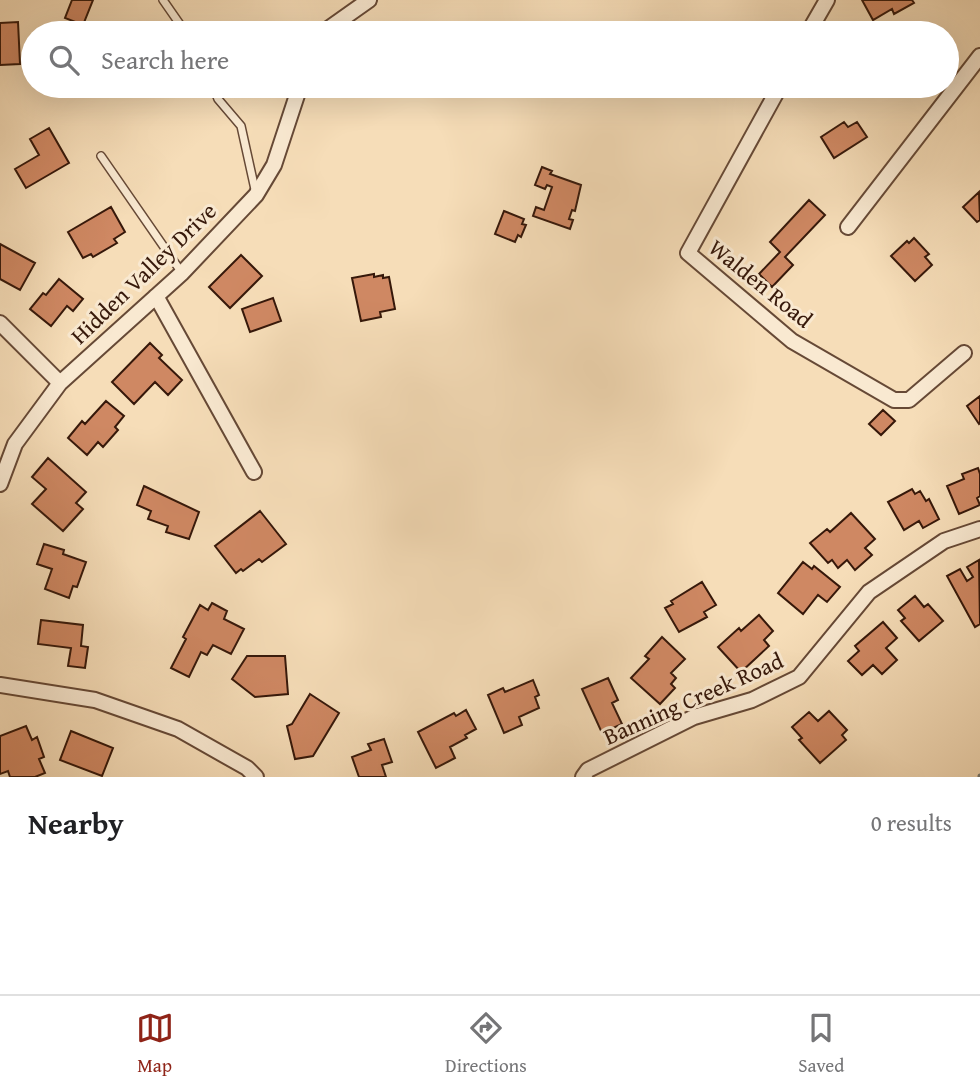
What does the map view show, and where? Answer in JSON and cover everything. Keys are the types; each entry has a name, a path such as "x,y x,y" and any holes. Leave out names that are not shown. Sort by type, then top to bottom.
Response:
{"street":[{"path":"342,21 369,0"},
{"path":"815,21 827,0"},
{"path":"959,83 980,56"},
{"name":"Hidden Valley Drive","path":"0,484 15,444 60,383 182,273 256,195 274,165 296,98"},
{"name":"Walden Road","path":"773,98 688,253 792,341 894,400 909,400 964,353"},
{"path":"848,227 948,98"},
{"path":"156,296 254,472"},
{"path":"0,323 60,383"},
{"name":"Banning Creek Road","path":"583,777 589,770 694,717 752,701 799,677 869,592 944,541 980,529"},
{"path":"0,685 95,700 178,729 247,768 256,777"}],"lane":[{"path":"163,0 178,21"},
{"path":"218,98 241,126 256,195"},
{"path":"101,156 182,273"}],"building":[{"path":"72,0 93,0 85,21 65,18"},
{"path":"862,0 912,0 914,3 894,14 892,9 873,20"},
{"path":"18,22 20,64 0,65 0,23"},
{"path":"844,122 848,127 857,122 867,137 834,158 821,137"},
{"path":"49,128 69,163 26,188 15,169 39,155 30,139"},
{"path":"542,167 552,171 550,174 581,185 575,211 572,210 569,219 573,220 570,229 533,216 536,207 544,210 552,187 547,185 545,189 535,185"},
{"path":"979,192 980,220 977,222 963,207"},
{"path":"809,200 825,215 785,257 793,265 772,287 759,274 780,252 770,242"},
{"path":"111,207 125,232 114,239 117,243 93,257 91,254 83,258 68,232"},
{"path":"504,211 524,219 522,224 526,225 521,237 518,235 515,242 495,234"},
{"path":"914,238 929,254 925,257 932,265 915,281 891,256"},
{"path":"0,244 35,263 20,290 0,279"},
{"path":"241,255 262,276 230,308 209,287"},
{"path":"374,274 374,277 389,277 395,309 380,312 381,317 361,321 352,278"},
{"path":"59,279 83,299 73,311 67,306 51,326 30,309"},
{"path":"273,298 281,321 250,332 242,309"},
{"path":"150,343 162,355 159,358 182,380 168,395 155,382 134,404 112,382"},
{"path":"980,396 980,423 979,424 967,406"},
{"path":"106,401 124,416 115,427 118,430 103,447 98,442 87,455 68,438 82,421 85,424"},
{"path":"883,410 895,421 881,435 869,424"},
{"path":"48,458 86,492 76,503 83,509 63,531 32,504 46,489 32,477"},
{"path":"978,468 980,496 977,498 980,505 959,514 947,486 964,479 962,474"},
{"path":"144,486 199,512 189,539 166,532 168,526 148,519 151,511 137,505"},
{"path":"912,489 915,494 920,491 926,501 929,499 939,519 923,528 919,521 904,530 888,502"},
{"path":"260,511 286,544 262,562 259,559 236,573 215,546"},
{"path":"851,513 875,539 865,548 872,555 855,570 847,560 838,568 832,560 828,563 810,543 827,529 830,532"},
{"path":"44,544 64,550 63,554 86,562 77,587 73,586 69,598 45,589 52,569 37,564"},
{"path":"979,560 980,624 975,627 947,576 960,569 967,581 973,577 967,567"},
{"path":"803,562 812,569 814,566 840,587 827,602 818,595 803,614 778,593"},
{"path":"702,582 716,605 704,612 707,617 679,632 665,608 673,604 671,601"},
{"path":"915,596 924,607 928,604 943,621 919,641 901,621 905,618 898,610"},
{"path":"212,603 227,611 224,619 244,629 231,654 213,645 207,655 201,652 189,677 171,668 200,605 208,610"},
{"path":"759,615 773,631 764,640 769,646 741,672 718,647"},
{"path":"41,620 83,625 81,646 88,647 85,668 68,666 71,648 38,644"},
{"path":"883,622 897,638 886,648 897,660 882,674 873,665 862,675 848,661 859,651 855,646"},
{"path":"662,637 685,659 671,673 676,678 671,684 675,688 660,704 631,678 649,659 645,656"},
{"path":"247,656 285,656 288,694 255,697 232,679"},
{"path":"608,678 618,700 612,703 622,724 602,733 582,689"},
{"path":"533,680 539,695 535,697 539,708 519,717 522,725 504,733 488,695 503,688 505,692"},
{"path":"310,694 339,713 313,756 295,759 287,726 292,724"},
{"path":"466,710 476,729 465,735 467,738 450,747 455,758 436,768 418,732 454,713 456,716"},
{"path":"829,711 847,730 842,735 846,740 820,763 799,740 802,738 792,727 809,712 818,721"},
{"path":"26,726 32,740 37,737 44,757 39,759 45,773 35,777 10,777 8,771 0,774 0,736"},
{"path":"71,731 113,748 102,776 60,760"},
{"path":"384,739 392,762 382,765 386,777 359,777 352,757 371,750 368,744"}]}
